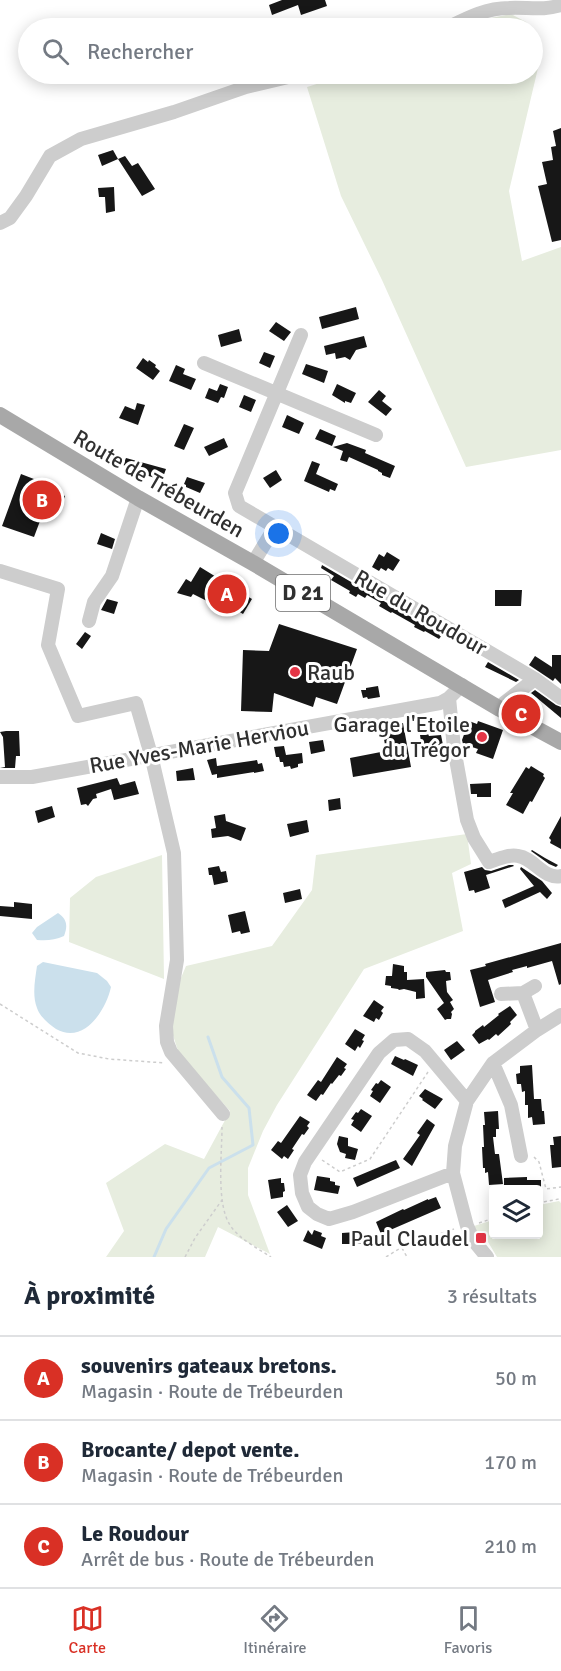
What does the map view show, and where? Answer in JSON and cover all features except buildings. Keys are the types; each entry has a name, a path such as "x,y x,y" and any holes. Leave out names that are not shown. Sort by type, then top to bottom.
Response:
{"main road":[{"name":"Route de Trébeurden","path":"0,415 138,498 500,709 561,742"},
{"name":"Route de Trébeurden","path":"0,426 46,443"}],"street":[{"path":"466,18 489,10 551,8 561,5"},
{"path":"0,224 10,218 50,156 81,139 259,84"},
{"name":"Rue du Roudour","path":"301,335 235,493 239,506 536,679 561,698"},
{"path":"204,363 376,435"},
{"path":"89,621 94,602 112,576 138,498"},
{"path":"253,563 275,526"},
{"path":"0,571 58,589 48,645 78,716 136,703 152,755 174,853 177,960 166,1026 167,1042 171,1052 223,1114"},
{"path":"500,709 504,703 536,679"},
{"name":"Rue Yves-Marie Herviou","path":"0,777 32,777 440,703 449,698 462,685"},
{"path":"449,698 454,748 467,820 474,838 489,862 520,856 550,876 561,876"},
{"path":"501,994 529,990 537,1030"},
{"path":"487,1257 466,1227 453,1173 455,1146 467,1101 493,1063 561,1015"},
{"path":"453,1173 329,1219 316,1214 308,1206 302,1192 300,1175 305,1162 379,1053 394,1040 408,1039 425,1051 467,1101"},
{"path":"493,1063 511,1105 520,1156"}],"path":[{"path":"0,1004 78,1053 109,1059 181,1063"},
{"path":"311,1153 340,1172 370,1159 434,1062"},
{"path":"223,1114 222,1210 231,1227 247,1242 271,1257"},
{"path":"520,1156 531,1154 539,1162 546,1189 561,1187"},
{"path":"543,1202 560,1200 561,1195"},
{"path":"185,1257 222,1199"},
{"path":"386,1257 402,1247 489,1220"},
{"path":"402,1247 407,1257"}],"shaded area":[{"path":"511,14 518,18 491,18"},
{"path":"317,84 534,84 509,191 522,261 561,247 561,450 466,467 382,280 341,196 307,87"},
{"path":"467,834 471,864 452,873 463,931 364,969 277,1105 263,1131 248,1168 248,1195 270,1254 218,1227 205,1257 106,1257 124,1231 106,1183 165,1144 204,1159 230,1111 179,1054 171,1029 178,985 186,966 272,946 312,890 316,855"},
{"path":"162,855 164,979 69,942 70,898 96,877"},
{"path":"559,1201 561,1203 561,1257 497,1257 485,1237 480,1236 474,1226 489,1221 489,1239 543,1239 543,1204"}],"water":[{"path":"58,913 66,923 64,936 51,940 37,940 32,933"},
{"path":"43,962 97,973 111,987 99,1015 84,1029 66,1033 56,1029 40,1014 35,1003 34,987 37,966"}],"waterway":[{"path":"154,1257 166,1229 209,1168 253,1145 249,1108 222,1077 208,1037"}],"place":[{"name":"Brocante/ depot vente.","path":"42,500"},
{"name":"souvenirs gateaux bretons.","path":"227,594"},
{"name":"Raub","path":"295,672"},
{"name":"Le Roudour","path":"521,714"},
{"name":"Garage l'Etoile du Trégor","path":"482,737"},
{"name":"Paul Claudel","path":"481,1238"}]}
